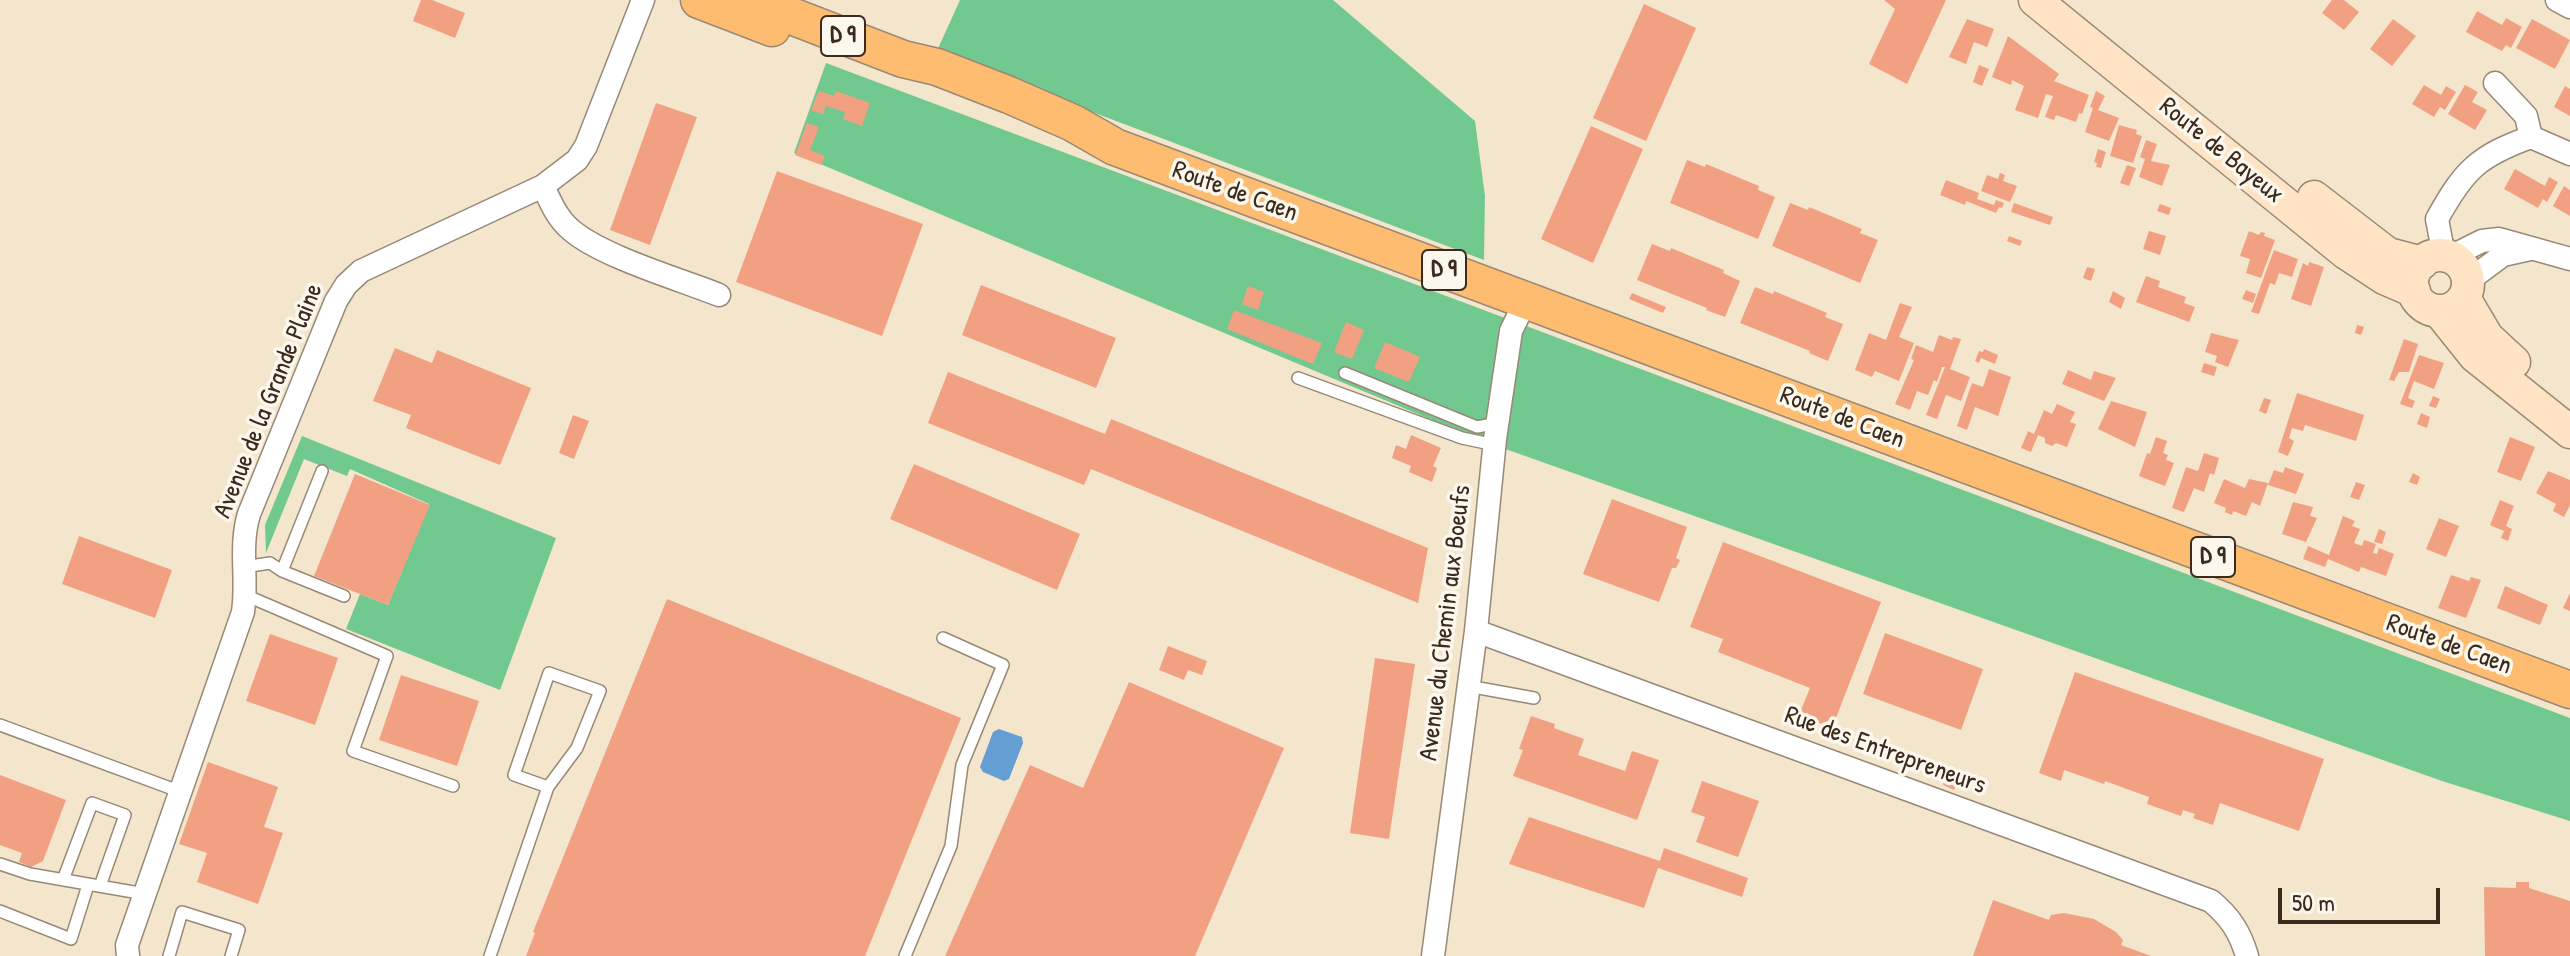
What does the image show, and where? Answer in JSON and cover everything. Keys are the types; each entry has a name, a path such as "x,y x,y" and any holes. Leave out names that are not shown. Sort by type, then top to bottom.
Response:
{"main road":[{"name":"Route de Caen","path":"699,0 1068,138 1115,147"},
{"name":"Route de Caen","path":"750,0 903,59 937,67 1009,95 1073,123 1115,147 2570,690"},
{"name":"Route de Bayeux","path":"2035,0 2346,253 2384,278 2443,280"},
{"name":"Route de Bayeux","path":"2070,0 2369,241 2388,254 2443,280 2475,356 2570,432"},
{"path":"2443,280 2498,349 2570,406"}],"street":[{"name":"Avenue de la Grande Plaine","path":"128,956 127,945 243,612 243,536 249,514 336,301 346,285 361,271 543,186 577,160 586,146 643,0"},
{"path":"2557,0 2570,7"},
{"path":"2495,83 2526,116 2531,137"},
{"path":"2570,154 2531,137 2504,147 2478,162 2459,181 2437,219 2443,280 2503,255 2532,249 2570,259"},
{"path":"543,186 560,218 584,240 719,295"},
{"name":"Avenue du Chemin aux Boeufs","path":"1433,956 1476,631 1496,434 1511,331 1526,300"},
{"name":"Rue des Entrepreneurs","path":"1476,631 2211,901 2234,925 2247,956"}],"lane":[{"path":"1345,373 1496,434"},
{"path":"1298,378 1462,438 1496,434"},
{"path":"282,571 322,471"},
{"path":"244,567 270,563 282,571 344,596"},
{"path":"245,595 387,656 353,751 453,786"},
{"path":"905,956 951,846 962,765 1003,665 943,638"},
{"path":"490,956 548,787 577,748 600,691 549,673 514,775 548,787"},
{"path":"1468,686 1534,698"},
{"path":"0,725 181,792"},
{"path":"0,911 71,939 125,815 92,803 63,880"},
{"path":"0,864 30,874 145,894"},
{"path":"169,956 182,912 239,930 231,956"}],"green space":[{"path":"960,0 1333,0 1475,121 1485,196 1484,260 936,53"},
{"path":"826,63 2570,718 2570,821 2442,781 1480,440 794,153"},
{"path":"302,436 556,538 500,690 346,629 360,594 388,605 429,504 350,469 347,476 304,459 266,553 265,525"}],"water":[{"path":"999,729 1022,737 1023,743 1009,779 1004,781 983,772 980,767 993,732"}],"building":[{"path":"421,0 432,0 465,13 455,38 413,21"},
{"path":"1884,0 1946,0 1907,84 1869,64 1895,9"},
{"path":"2332,0 2344,0 2359,12 2344,30 2322,13"},
{"path":"1644,4 1696,28 1646,141 1593,118"},
{"path":"2477,11 2502,25 2506,18 2522,27 2511,48 2506,45 2502,51 2466,32"},
{"path":"1967,19 1994,29 1987,47 1974,42 1966,64 1949,57"},
{"path":"2393,19 2416,36 2392,66 2370,49"},
{"path":"2532,19 2570,40 2555,69 2516,48"},
{"path":"2008,36 2059,74 2054,81 2089,95 2076,122 2056,115 2054,120 2045,117 2053,96 2046,94 2038,118 2015,110 2024,86 2012,80 2011,85 1992,77"},
{"path":"1979,65 1989,69 1982,86 1973,82"},
{"path":"2424,85 2441,95 2446,86 2456,92 2445,110 2440,107 2434,117 2412,104"},
{"path":"2465,85 2478,92 2472,102 2487,110 2475,130 2448,114"},
{"path":"2565,86 2570,89 2570,116 2554,107"},
{"path":"819,91 834,96 836,91 870,103 862,126 843,119 845,112 826,106 823,114 811,110"},
{"path":"2096,91 2105,96 2098,110 2119,118 2109,141 2085,132"},
{"path":"656,103 697,117 650,245 610,230"},
{"path":"807,123 819,127 810,150 825,156 821,165 795,155"},
{"path":"2119,125 2137,130 2136,134 2142,136 2133,163 2110,156"},
{"path":"1591,126 1643,149 1593,263 1541,239"},
{"path":"2146,140 2157,144 2151,161 2170,165 2162,186 2139,177 2145,159 2140,157"},
{"path":"2098,149 2106,152 2101,168 2096,167 2097,163 2094,162"},
{"path":"1687,160 1705,167 1706,164 1759,186 1758,190 1775,197 1758,239 1670,203"},
{"path":"2127,165 2136,168 2129,186 2120,183"},
{"path":"2515,169 2545,186 2549,177 2558,182 2547,202 2543,199 2538,208 2504,189"},
{"path":"777,171 923,224 882,336 736,282"},
{"path":"2000,173 2005,175 2003,181 2017,186 2010,202 1981,191 1987,175 1998,179"},
{"path":"1946,180 1979,193 1977,199 1994,205 1996,200 2004,203 2002,208 1999,207 1996,213 1940,195"},
{"path":"2564,186 2570,190 2570,216 2553,206"},
{"path":"1790,203 1808,210 1809,207 1862,229 1860,233 1878,240 1860,283 1772,246"},
{"path":"2014,203 2053,217 2050,225 2011,212"},
{"path":"2160,204 2171,208 2169,215 2157,211"},
{"path":"2149,231 2166,236 2160,255 2143,249"},
{"path":"2249,231 2259,235 2265,233 2264,236 2275,240 2261,278 2246,273 2250,259 2240,256"},
{"path":"2009,236 2022,241 2020,246 2007,241"},
{"path":"1652,244 1670,251 1671,248 1724,270 1723,273 1740,281 1725,317 1637,280"},
{"path":"2274,250 2298,259 2292,277 2279,273 2275,285 2270,283 2259,314 2251,312"},
{"path":"2309,262 2324,267 2311,306 2291,299 2303,263 2308,266"},
{"path":"2087,267 2095,269 2091,281 2083,278"},
{"path":"2146,276 2160,281 2158,287 2186,297 2184,303 2195,307 2189,322 2136,302"},
{"path":"981,285 1116,338 1096,388 962,335"},
{"path":"1248,286 1264,292 1258,310 1242,304"},
{"path":"1755,287 1773,294 1774,291 1827,313 1825,317 1843,324 1828,361 1740,323"},
{"path":"2246,290 2256,294 2253,303 2242,299"},
{"path":"2113,291 2125,298 2121,309 2109,302"},
{"path":"1632,293 1666,307 1663,313 1629,299"},
{"path":"1900,303 1912,307 1899,337 1914,343 1899,381 1875,371 1872,377 1855,370 1869,333 1886,340"},
{"path":"1234,310 1322,343 1313,364 1227,329"},
{"path":"1346,322 1364,330 1352,359 1334,352"},
{"path":"2357,325 2364,327 2361,335 2355,333"},
{"path":"2211,333 2239,340 2228,367 2215,362 2217,356 2205,352"},
{"path":"1939,335 1952,340 1953,337 1961,339 1950,369 1970,377 1961,401 1946,395 1937,419 1926,415 1945,367 1942,367 1937,382 1934,380 1928,395 1917,391 1910,410 1895,404 1914,360 1911,359 1916,345 1933,352"},
{"path":"2404,339 2418,344 2409,372 2399,372 2394,381 2389,380"},
{"path":"1385,342 1420,357 1409,382 1374,368"},
{"path":"395,348 432,363 437,350 531,388 500,465 406,428 411,415 373,401"},
{"path":"1984,349 1998,355 1995,364 1981,358 1979,363 1975,361 1979,351 1983,352"},
{"path":"2419,355 2444,363 2434,389 2414,381 2408,398 2415,401 2412,408 2400,404"},
{"path":"2204,363 2217,367 2214,376 2201,372"},
{"path":"1989,369 2011,377 1998,416 1975,407 1967,430 1957,426 1972,383 1983,387"},
{"path":"2068,370 2091,380 2094,371 2116,378 2104,401 2062,384"},
{"path":"948,372 1105,434 1111,419 1428,548 1418,603 1091,469 1084,485 928,423"},
{"path":"2297,393 2364,415 2356,441 2305,425 2303,431 2292,428 2289,438 2294,441 2288,456 2278,452"},
{"path":"2433,396 2440,399 2436,408 2429,406"},
{"path":"2264,398 2271,400 2266,414 2259,411"},
{"path":"2111,401 2147,412 2135,447 2098,429"},
{"path":"2057,404 2075,412 2070,422 2076,424 2067,447 2056,443 2052,446 2038,435 2031,452 2021,448 2028,431 2034,434 2044,410 2052,414"},
{"path":"2421,413 2430,417 2427,428 2417,424"},
{"path":"573,415 589,421 574,459 559,453"},
{"path":"1411,435 1441,448 1433,466 1437,468 1432,482 1409,472 1411,466 1392,458 1396,445 1406,449"},
{"path":"2156,437 2167,441 2163,453 2168,455 2166,460 2174,463 2165,486 2139,476"},
{"path":"2510,437 2535,447 2521,481 2497,472"},
{"path":"2204,453 2219,458 2214,475 2210,473 2204,492 2194,488 2184,512 2172,508 2186,467 2198,471"},
{"path":"914,464 1080,534 1057,590 890,519"},
{"path":"2285,467 2304,474 2296,494 2268,485 2274,470 2283,473"},
{"path":"2548,471 2570,480 2570,505 2564,517 2553,511 2556,504 2536,493"},
{"path":"2413,473 2420,477 2417,485 2409,482"},
{"path":"355,474 430,505 388,605 314,576"},
{"path":"2224,479 2245,488 2249,479 2268,483 2260,506 2252,502 2246,516 2233,511 2232,515 2225,512 2226,508 2214,503"},
{"path":"2356,482 2365,485 2359,500 2350,497"},
{"path":"1612,499 1687,527 1676,558 1680,560 1676,568 1672,568 1659,602 1583,574"},
{"path":"218,500 226,503 223,513 214,510"},
{"path":"2500,500 2514,506 2506,526 2512,529 2508,541 2501,538 2504,531 2490,525"},
{"path":"2293,502 2313,507 2310,516 2317,518 2306,542 2282,534"},
{"path":"2343,516 2355,521 2352,526 2360,529 2354,543 2362,546 2364,540 2376,544 2373,553 2377,554 2379,548 2394,554 2386,576 2361,567 2359,572 2328,559 2325,567 2303,559 2308,546 2329,555"},
{"path":"2439,518 2459,526 2446,557 2426,549"},
{"path":"2379,529 2386,532 2382,544 2374,542"},
{"path":"79,536 172,570 155,618 62,584"},
{"path":"1723,542 1881,602 1832,728 1799,715 1810,688 1718,652 1723,639 1690,627"},
{"path":"2451,575 2469,581 2471,577 2481,580 2466,618 2438,608"},
{"path":"2505,586 2548,605 2540,625 2497,608"},
{"path":"2570,593 2570,611 2563,608"},
{"path":"667,599 961,718 865,956 526,956"},
{"path":"1885,633 1983,669 1961,730 1863,694"},
{"path":"270,634 338,658 315,725 246,701"},
{"path":"1168,646 1207,661 1202,675 1188,670 1184,680 1159,670"},
{"path":"1375,658 1415,664 1389,839 1350,833"},
{"path":"2075,672 2324,759 2299,831 2220,803 2213,825 2193,818 2195,814 2183,810 2181,816 2147,804 2149,797 2105,781 2104,784 2064,770 2061,781 2039,773"},
{"path":"401,675 479,701 457,766 379,740"},
{"path":"1129,682 1284,748 1195,956 945,956 1030,765 1083,788"},
{"path":"1531,716 1584,739 1578,755 1625,771 1632,751 1659,760 1637,820 1513,776"},
{"path":"208,762 278,787 264,827 283,833 258,904 197,882 207,853 179,844"},
{"path":"0,775 66,800 43,861 31,867 19,862 22,853 0,845"},
{"path":"1945,779 1957,783 1954,790 1943,785"},
{"path":"1702,781 1759,801 1738,857 1696,842 1705,817 1691,812"},
{"path":"1529,817 1660,861 1664,848 1748,878 1742,897 1658,868 1644,908 1509,864"},
{"path":"2516,882 2529,882 2529,888 2570,901 2570,956 2485,956 2484,887 2516,888"},
{"path":"1993,900 2049,920 2051,915 2064,913 2094,919 2116,932 2123,940 2121,945 2151,956 1973,956"}]}
